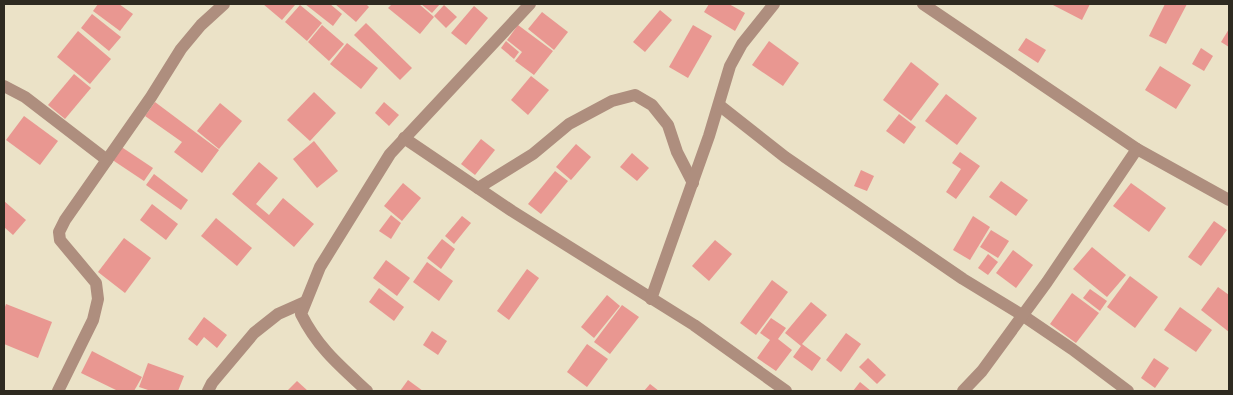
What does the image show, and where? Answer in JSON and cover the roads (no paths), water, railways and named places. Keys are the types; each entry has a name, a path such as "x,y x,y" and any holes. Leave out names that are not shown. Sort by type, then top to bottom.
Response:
{"street":[{"path":"58,391 93,320 98,300 96,283 60,240 59,232 65,220 151,97 181,49 200,26 224,4"},
{"path":"367,391 328,355 308,329 301,314 320,267 390,154 530,4"},
{"path":"651,299 693,183 730,66 742,44 774,4"},
{"path":"923,4 1137,149 1229,200"},
{"path":"4,86 25,97 107,160"},
{"path":"478,188 533,154 569,124 612,101 636,95 652,105 668,125 677,152 693,183"},
{"path":"718,105 785,157 963,279 1022,315 1072,349 1128,391"},
{"path":"404,138 478,188 694,325 786,391"},
{"path":"963,391 982,371 1137,149"},
{"path":"208,391 212,383 254,333 278,314 306,302"}]}
